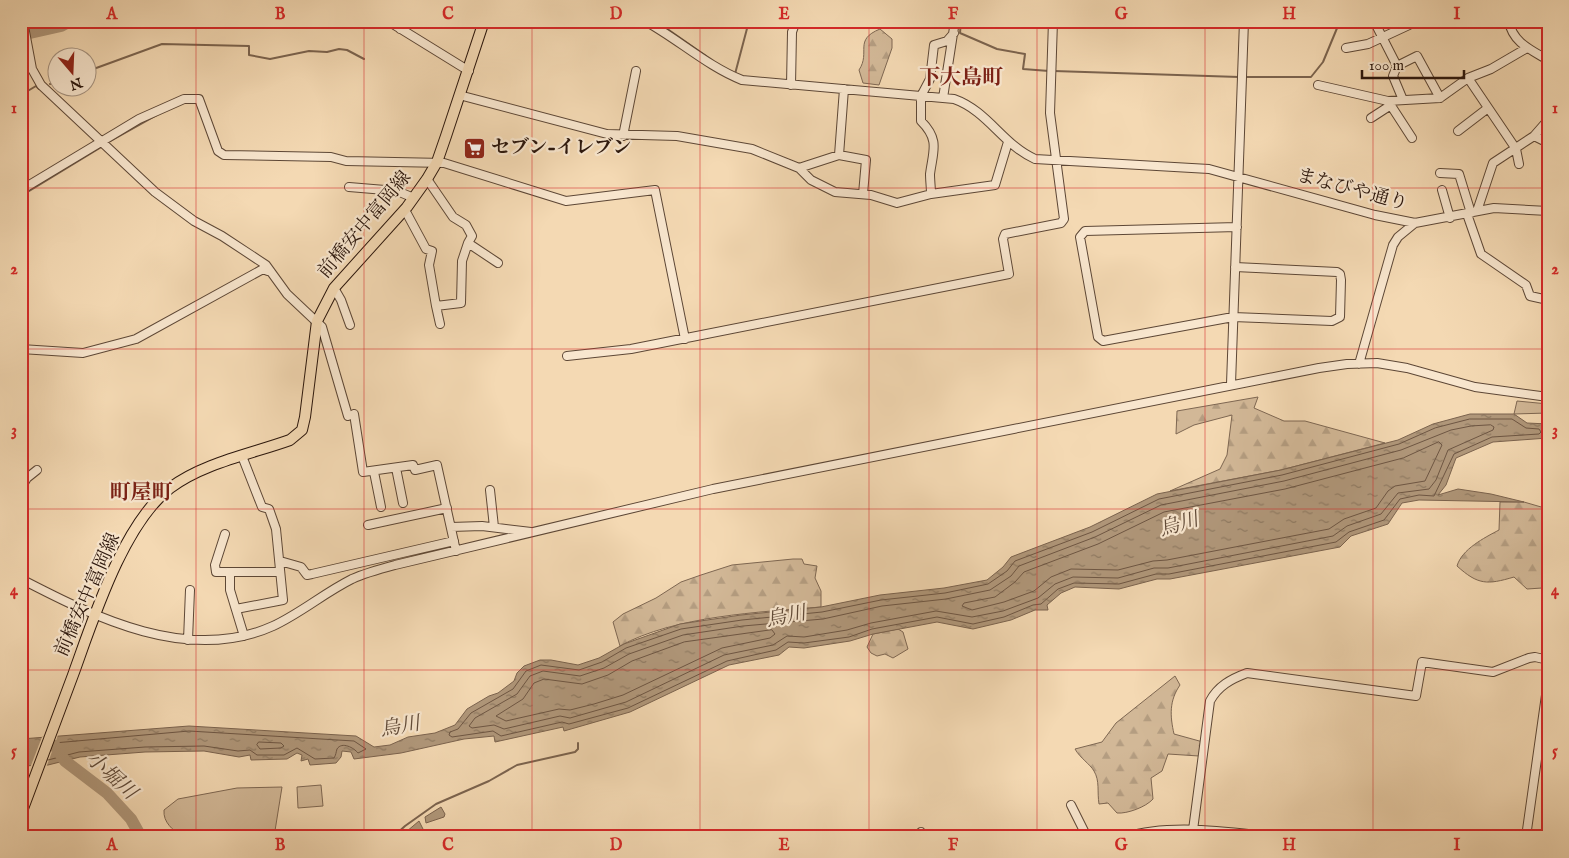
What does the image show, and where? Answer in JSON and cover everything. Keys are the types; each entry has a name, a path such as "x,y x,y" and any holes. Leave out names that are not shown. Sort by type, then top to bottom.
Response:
{"main road":[{"name":"前橋安中富岡線","path":"21,814 95,614 127,545 154,503 185,478 290,440 302,430 316,321 334,288 405,210 437,162 484,21"}],"street":[{"path":"23,21 29,59 37,81 154,192 194,221 266,264 268,271 299,307 322,327 351,415 363,472 374,472 413,465 415,470 437,465 456,551"},
{"path":"388,21 468,71"},
{"path":"400,29 410,21"},
{"name":"まなびや通り","path":"645,21 674,37 724,72 742,80 954,99 974,108 1008,142 1035,158 1209,169 1375,216 1415,223 1506,208 1548,211"},
{"path":"791,85 792,32 796,21"},
{"path":"943,98 955,21"},
{"path":"567,356 631,349 685,339 1009,274 1003,239 1005,234 1061,223 1064,219 1050,112 1053,21"},
{"path":"1231,384 1244,21"},
{"path":"1374,21 1398,66"},
{"path":"1509,21 1512,33 1527,48 1548,60"},
{"path":"1346,48 1368,44 1409,25"},
{"path":"931,194 930,174 935,154 930,130 921,121 921,96 930,79 934,45 947,41 954,33"},
{"path":"1371,118 1390,103 1403,100 1440,98 1468,78 1491,69 1527,48"},
{"path":"1403,100 1393,76 1398,66 1418,56 1440,98"},
{"path":"623,136 636,71"},
{"path":"1468,78 1516,149 1519,164"},
{"path":"1318,84 1390,103 1412,138"},
{"path":"839,155 844,90"},
{"path":"459,95 568,125 623,136 677,136 723,142 768,154 799,168 811,180 824,188 843,194 863,194 897,203 931,194 995,186 1008,142"},
{"path":"21,190 139,118 187,98 199,99 218,151 224,155 331,157 346,161 407,164 437,162 566,201 655,190 685,339"},
{"path":"1458,131 1488,108"},
{"path":"1472,213 1493,163 1534,136 1548,120"},
{"path":"1534,136 1548,143"},
{"path":"799,168 839,155 866,160 863,194"},
{"path":"1440,173 1459,174 1472,213 1480,254 1526,285 1530,296 1548,300"},
{"path":"427,179 453,217 466,225 472,236 462,261 461,303 436,306"},
{"path":"349,187 398,191 414,198"},
{"path":"1442,190 1450,218"},
{"path":"405,210 426,249 432,251 429,265 440,324"},
{"path":"1359,364 1393,245 1398,237 1415,223"},
{"path":"1235,267 1337,272 1340,274 1340,317 1332,321 1233,317 1103,341 1098,337 1080,237 1085,231 1237,227"},
{"path":"468,243 498,263"},
{"path":"21,349 82,352 136,339 263,269 268,271"},
{"path":"334,288 341,300 350,325"},
{"path":"21,580 72,606 148,632 188,640 222,640 244,636 274,626 345,583 367,573 713,490 1231,384 1319,368 1377,363 1407,368 1475,387 1548,397"},
{"path":"236,609 283,600 276,529 269,509 262,507 242,456"},
{"path":"396,468 403,503"},
{"path":"21,488 24,478 37,470"},
{"path":"374,472 381,507"},
{"path":"490,490 494,527"},
{"path":"368,526 447,508"},
{"path":"451,527 494,527 535,532"},
{"path":"225,534 215,565 216,572 280,572"},
{"path":"280,561 301,567 306,575 454,541"},
{"path":"230,572 230,590 244,636"},
{"path":"188,640 190,590"},
{"path":"1193,830 1210,700 1214,692 1231,680 1247,673 1416,696 1422,662 1494,672 1529,658 1535,657 1548,660"},
{"path":"1526,837 1548,681"},
{"path":"1071,805 1087,837"},
{"path":"1126,837 1152,832 1193,830 1275,837"}],"green space":[{"path":"880,29 892,39 892,48 879,85 863,83 859,70 864,58 865,42 872,33"},
{"path":"1258,397 1254,408 1284,421 1305,421 1385,443 1281,470 1170,491 1220,469 1227,455 1232,415 1194,425 1176,434 1177,411"},
{"path":"1517,401 1548,404 1548,413 1514,414"},
{"path":"1500,502 1524,502 1548,509 1548,580 1542,588 1527,589 1514,577 1483,582 1471,577 1457,566 1469,549 1480,540 1499,530"},
{"path":"802,559 804,564 817,566 815,578 821,591 821,607 718,617 691,622 642,636 620,646 613,622 623,614 656,598 681,582 732,565"},
{"path":"898,629 903,632 908,649 893,658 885,654 877,656 871,653 867,647 873,634"},
{"path":"1175,676 1180,685 1176,691 1171,709 1174,734 1203,742 1199,756 1168,754 1162,771 1151,778 1153,799 1141,807 1117,813 1108,803 1099,804 1096,775 1075,749 1102,742 1116,723"},
{"path":"321,785 323,806 298,808 297,787"},
{"path":"282,787 274,837 181,837 165,819 164,810 178,799 237,788"}],"water":[{"name":"烏川","path":"1470,414 1514,414 1527,423 1548,424 1548,438 1493,442 1456,458 1446,485 1438,495 1458,489 1524,502 1419,500 1402,503 1388,524 1351,536 1340,547 1170,579 1157,579 1119,589 1075,587 1061,593 1047,605 1048,610 1035,610 1011,620 973,629 937,622 873,634 850,641 804,648 789,647 779,655 729,665 630,712 564,731 563,727 495,742 494,736 464,739 401,753 354,759 351,752 342,751 341,757 336,763 310,765 308,759 301,761 302,755 297,753 287,759 251,760 250,755 239,757 204,751 145,752 80,757 48,765 21,766 21,739 189,726 356,736 374,747 390,745 408,737 435,733 455,725 467,709 498,693 514,681 517,673 524,666 540,660 578,665 599,658 624,644 680,624 741,615 821,607 880,595 944,588 987,580 1003,567 1011,557 1090,527 1157,494 1281,470 1398,440 1433,424"},
{"path":"441,807 445,814 444,817 426,823 425,817"},
{"path":"419,821 426,835 400,837"}],"pier":[{"path":"58,735 46,768 30,768 42,737"}],"waterway":[{"path":"21,35 61,26 70,21"},
{"path":"656,21 706,56"},
{"path":"735,74 749,21"},
{"path":"961,21 960,33 997,49 1025,54 1023,69 1049,71"},
{"path":"1244,77 1311,77 1323,62 1340,21"},
{"path":"98,67 162,44 249,46 249,55 270,59 309,51 327,52 339,49 347,50 364,59"},
{"path":"1054,71 1239,77"},
{"path":"21,95 36,86 39,89"},
{"path":"107,143 157,115"},
{"path":"21,196 103,146"},
{"path":"393,837 436,804 489,781 517,765 575,752 578,749 578,743"},
{"name":"小堀川","path":"55,746 65,761 107,793 131,819 141,837"}],"place":[{"name":"セブン-イレブン","path":"475,148"}],"district":[{"name":"下大島町","path":"961,78"},
{"name":"町屋町","path":"141,493"}]}
